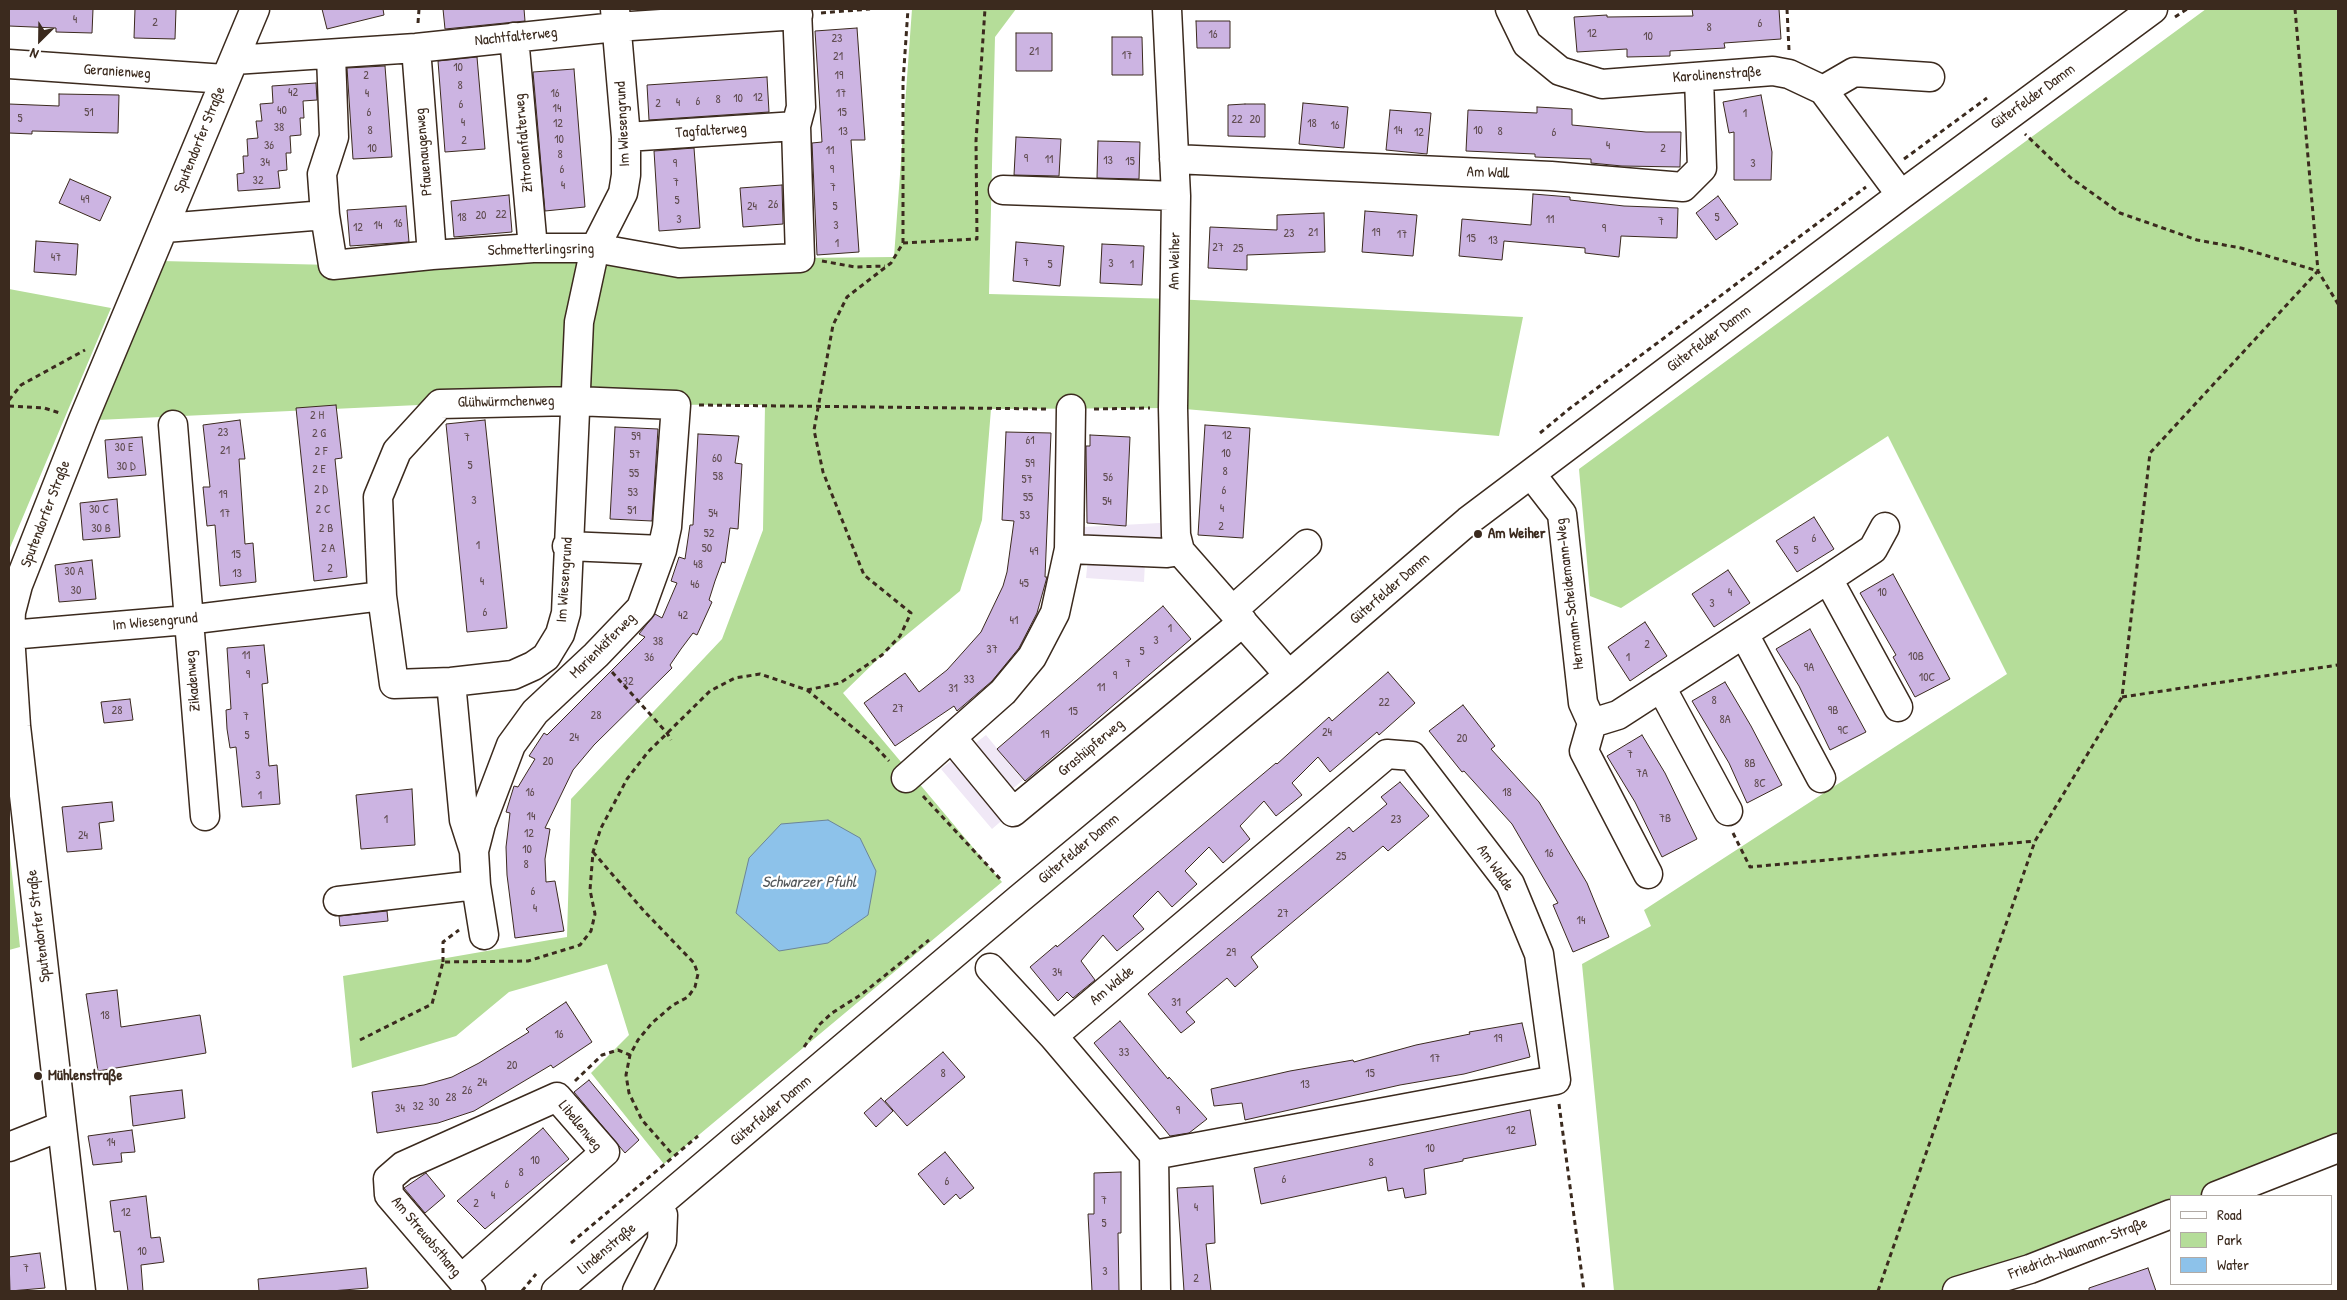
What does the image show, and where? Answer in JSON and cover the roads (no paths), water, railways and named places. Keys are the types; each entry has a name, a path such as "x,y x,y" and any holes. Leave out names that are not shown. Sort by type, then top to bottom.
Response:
{"street":[{"name":"Sputendorfer Straße","path":"80,1291 16,726 10,635 11,612 18,585 82,420 165,228 255,9"},
{"name":"Am Weiher","path":"1155,9 1167,9 1176,196 1173,408 1176,535 1180,551"},
{"name":"Karolinenstraße","path":"1510,9 1527,44 1560,70 1602,84 1773,71 1790,74 1823,90 1900,195"},
{"name":"Nachtfalterweg","path":"229,70 330,54 416,48 514,37 615,18 797,12"},
{"path":"796,126 801,107 797,12"},
{"name":"Güterfelder Damm","path":"657,1208 1019,899 1289,675 1468,521 2007,116 2163,14"},
{"name":"Im Wiesengrund","path":"10,635 187,620 382,596 394,684 451,682 513,675 533,666 546,657 560,634 566,613 567,546 579,322 595,248 623,193 626,175 626,137 615,18"},
{"name":"Zitronenfalterweg","path":"514,37 533,248"},
{"name":"Pfauenaugenweg","path":"416,48 432,255"},
{"name":"Schmetterlingsring","path":"330,54 334,137 322,174 325,215 333,265 432,255 533,248 595,248 679,263 800,258 796,126"},
{"name":"Geranienweg","path":"9,64 229,70"},
{"path":"1823,90 1854,72 1930,77"},
{"name":"Am Wall","path":"1174,160 1551,176 1683,188 1702,168 1699,77"},
{"name":"Tagfalterweg","path":"626,137 796,126"},
{"path":"1003,190 1176,196"},
{"path":"165,228 325,215"},
{"name":"Marienkäferweg","path":"482,923 476,885 474,852 481,824 511,746 535,712 596,655 641,608 662,550 667,527 676,405 574,401"},
{"name":"Glühwürmchenweg","path":"382,596 378,497 397,451 440,404 574,401"},
{"path":"906,778 1003,692 1032,657 1055,613 1069,549 1071,409"},
{"name":"Zikadenweg","path":"173,425 204,816"},
{"name":"Hermann-Scheidemann-Weg","path":"1531,474 1562,514 1583,703 1592,723"},
{"path":"1648,874 1584,751 1592,723 1618,715 1873,549 1885,527"},
{"path":"1238,616 1307,544"},
{"path":"567,546 662,550"},
{"path":"1069,549 1167,553 1180,551 1289,675"},
{"path":"1828,579 1898,707"},
{"name":"Grashüpferweg","path":"952,738 1013,812 1238,616"},
{"path":"1744,634 1821,778"},
{"path":"533,666 557,691"},
{"path":"451,682 464,820 474,852"},
{"path":"1662,687 1728,811"},
{"name":"Am Walde","path":"1054,1036 1386,754 1412,756 1510,884 1539,954 1556,1080 1154,1155"},
{"path":"338,901 476,885"},
{"path":"990,968 1054,1036 1154,1155 1156,1291"},
{"name":"Libellenweg","path":"388,1179 403,1166 557,1097 605,1152 466,1285"},
{"path":"9,1147 62,1126"},
{"path":"2219,1195 2338,1148"},
{"name":"Am Streuobsthang","path":"388,1179 389,1195 466,1285"},
{"path":"637,1291 662,1241 663,1215 657,1208"},
{"name":"Lindenstraße","path":"556,1291 657,1208"},
{"name":"Friedrich-Naumann-Straße","path":"1957,1291 2030,1269 2170,1214"}],"water":[{"name":"Schwarzer Pfuhl","path":"828,820 860,838 876,871 868,915 828,943 779,951 736,913 749,858 781,824"}],"place":[{"name":"Am Weiher","path":"1478,534"},
{"name":"Mühlenstraße","path":"38,1076"}]}
